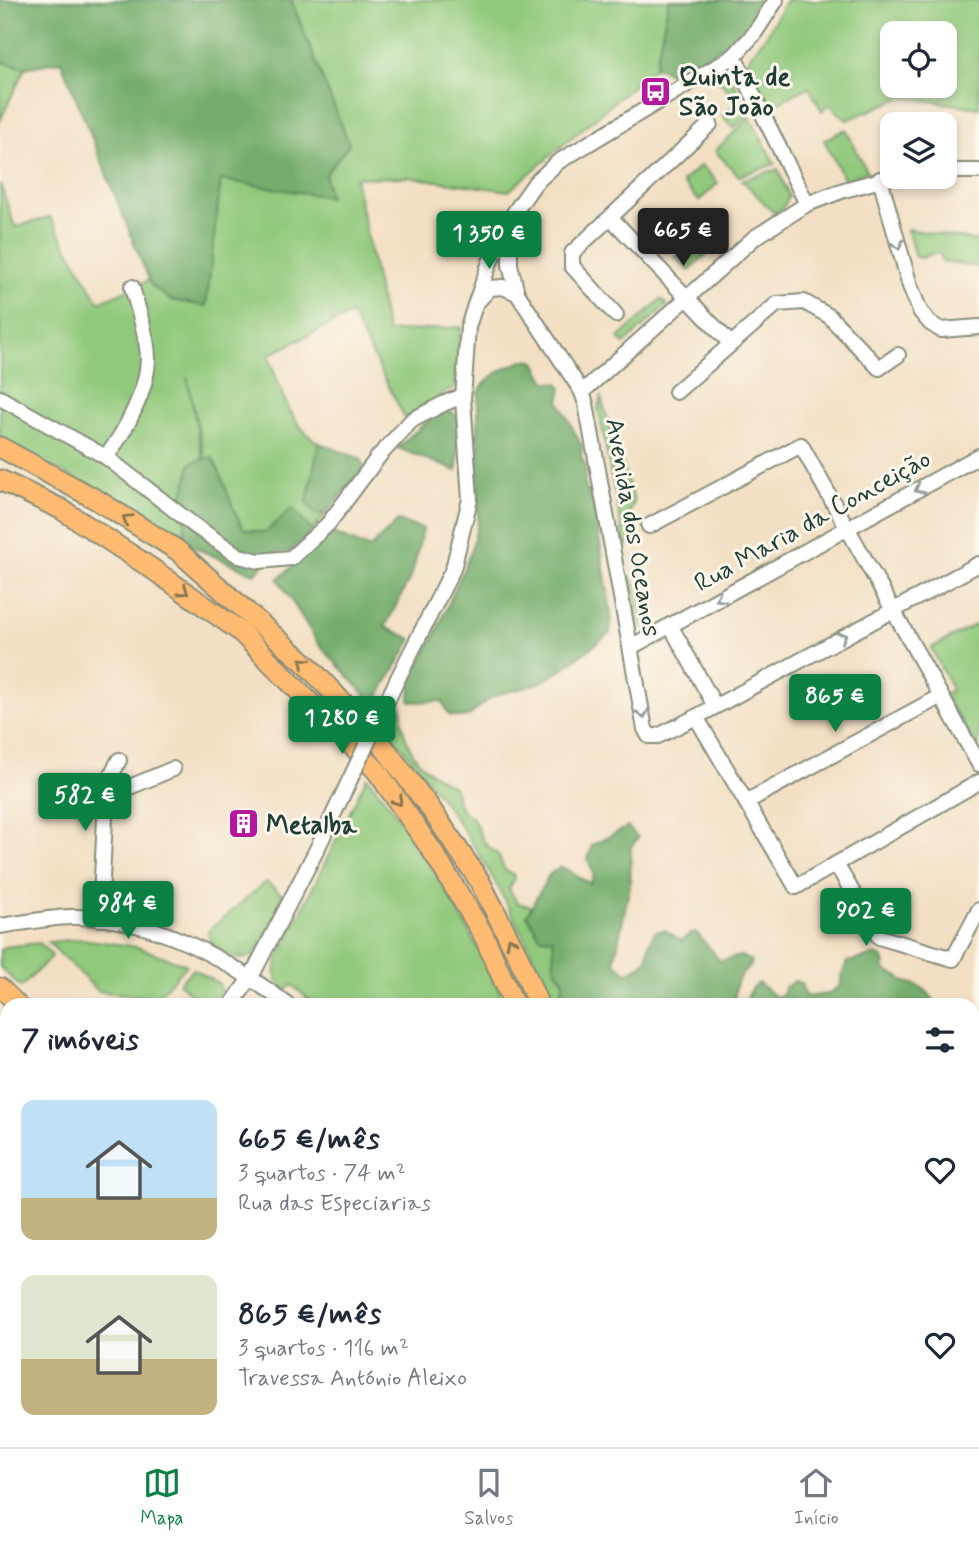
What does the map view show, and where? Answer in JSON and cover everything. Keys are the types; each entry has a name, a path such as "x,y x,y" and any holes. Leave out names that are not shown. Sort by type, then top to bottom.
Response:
{"highway":[{"path":"0,447 97,500 177,550 307,665 379,741 438,819 479,880 519,958 536,998"},
{"path":"0,480 61,509 241,632 377,771 483,934 511,998"}],"street":[{"path":"236,998 251,978 317,849 453,569 470,499 463,396 468,327 490,262 510,222 535,183 558,162 734,56 754,33 776,0"},
{"path":"734,56 807,204"},
{"path":"617,315 572,266 572,253 710,124"},
{"path":"957,171 979,171"},
{"path":"582,392 754,238 807,204 880,180"},
{"path":"888,189 910,286 920,311 930,323 941,330 979,327"},
{"path":"611,218 730,343"},
{"name":"Avenida dos Oceanos","path":"510,222 510,265 517,293 582,392 645,729 649,736 659,736 696,717"},
{"path":"106,457 120,438 136,406 147,368 146,344 132,287"},
{"path":"475,305 490,288 503,287 517,293"},
{"path":"676,392 777,304 804,302 830,316 879,368 898,355"},
{"path":"0,398 106,457 195,526 239,556 259,561 291,558 328,523 379,456 412,420 445,402 463,396"},
{"path":"649,526 801,445 979,764"},
{"name":"Rua Maria da Conceição","path":"631,647 979,456"},
{"path":"979,564 696,717 796,887 979,782"},
{"path":"670,625 715,706"},
{"path":"746,802 941,696"},
{"path":"100,919 105,817 99,802 119,760"},
{"path":"101,799 173,769"},
{"path":"836,864 879,937 953,959 979,910"},
{"path":"0,926 69,917 141,925 202,949 279,998"}],"green space":[{"path":"0,0 291,0 349,144 325,175 329,197 221,180 206,306 170,300 151,285 61,61 25,68 0,61"},
{"path":"291,0 669,0 655,67 509,191 408,177 355,178 387,332 461,327 456,386 405,418 351,314 269,355 286,404 300,426 319,443 307,502 316,514 326,514 312,531 265,533 244,529 212,458 205,459 187,377 203,460 191,463 184,543 102,492 0,441 0,183 15,227 50,217 99,302 149,280 151,285 221,179 328,196 325,175 349,144"},
{"path":"669,0 767,0 745,32 678,76 655,67"},
{"path":"786,0 979,0 979,108 909,98 957,98 957,21 880,21 880,98 900,98 847,120 829,104 822,111 809,87 769,107 750,70 748,62 766,36"},
{"path":"0,61 25,68 0,121"},
{"path":"725,74 732,79 749,114 733,128 722,116 737,101 716,77"},
{"path":"750,117 775,164 739,176 715,151"},
{"path":"846,129 867,172 844,179 824,140"},
{"path":"701,165 718,183 699,201 682,182"},
{"path":"778,169 789,196 783,208 774,213 742,180"},
{"path":"907,229 979,241 979,267 942,262 940,253 924,258 915,257"},
{"path":"700,234 709,243 705,247 709,252 689,270 676,257"},
{"path":"661,299 667,305 624,344 619,338"},
{"path":"529,359 535,362 546,382 558,383 562,388 559,401 582,447 581,457 586,468 584,483 594,506 611,612 610,633 551,677 497,695 469,716 457,717 449,715 442,701 410,702 411,679 435,635 470,554 478,524 478,394 493,376"},
{"path":"601,398 634,502 627,519 638,538 625,546 598,407"},
{"path":"446,411 454,413 459,421 457,471 397,448 435,414"},
{"path":"319,443 361,459 364,467 326,514 316,514 307,502"},
{"path":"212,457 244,529 265,533 292,508 312,531 290,552 275,552 255,574 184,543 185,523 180,507 191,463"},
{"path":"398,521 423,529 412,574 385,627 412,639 374,704 320,646 278,579 332,533 370,548"},
{"path":"630,575 654,619 644,627 638,622"},
{"path":"979,623 977,747 944,695 952,689 931,648"},
{"path":"401,706 405,735 413,754 426,769 454,787 460,807 473,819 483,840 497,854 504,868 513,874 514,879 509,889 517,903 531,906 534,927 553,937 555,967 564,982 565,998 552,998 514,917 475,848 389,731"},
{"path":"367,777 408,830 444,886 503,998 307,998 292,985 285,991 279,984 275,973 278,959"},
{"path":"628,827 638,838 631,847 630,886 614,962 627,972 643,964 655,932 665,930 682,941 696,932 720,961 741,956 751,961 751,966 737,982 735,998 563,998 561,993 564,982 554,967 553,938 540,937 527,915 549,875 560,867 591,883 594,874 588,860 592,845"},
{"path":"266,882 283,895 257,951 247,958 224,953 212,943 209,930"},
{"path":"83,939 137,947 187,965 156,998 98,991 48,942"},
{"path":"40,943 52,956 21,987 0,967 0,950 4,947"},
{"path":"876,955 882,957 885,964 882,967 887,972 922,988 932,998 747,998 752,988 759,983 774,996 782,996 784,988 795,981 801,984 806,997 828,994 841,985 841,976 847,962"},
{"path":"193,969 219,984 221,992 216,998 195,998 179,983"}],"place":[{"name":"Quinta de São João","path":"656,91"},
{"name":"Metalba","path":"243,824"}]}
